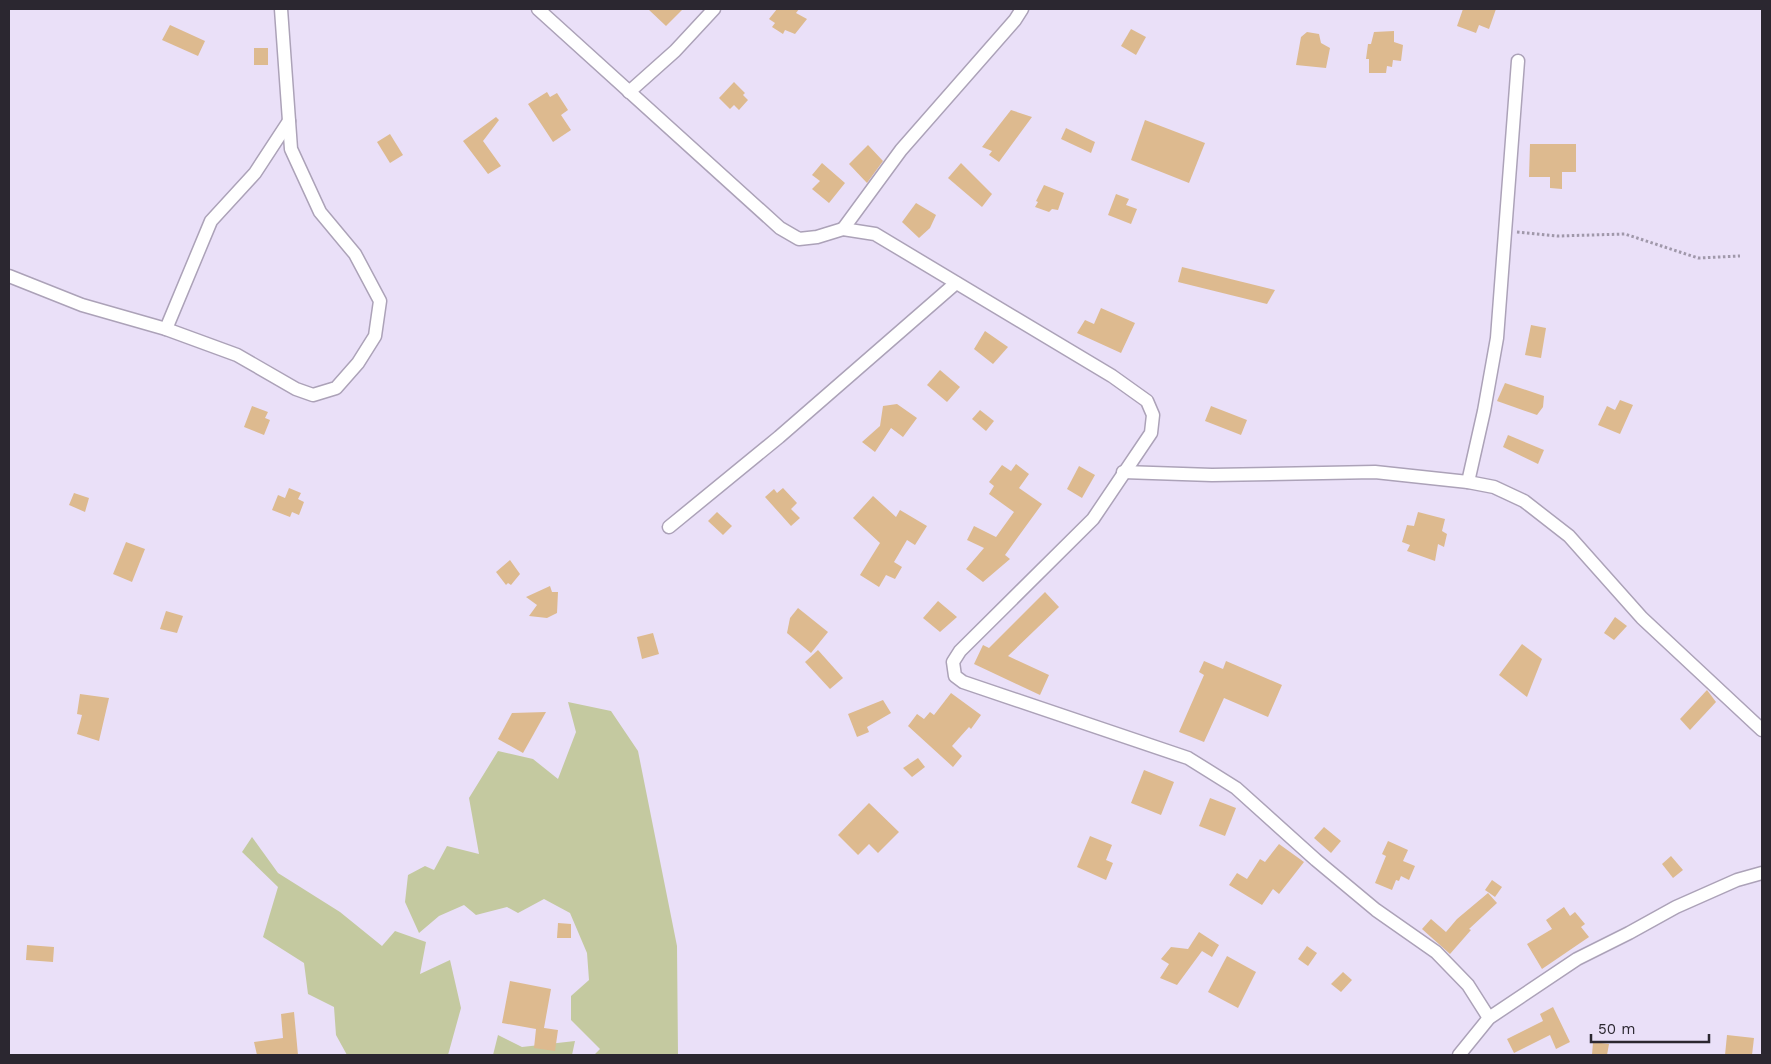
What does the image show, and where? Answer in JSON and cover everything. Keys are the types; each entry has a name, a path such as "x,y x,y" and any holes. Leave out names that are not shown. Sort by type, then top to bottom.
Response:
{"street":[{"path":"9,276 82,305 166,329 237,355 296,389 313,395 336,388 358,363 375,336 380,301 355,254 320,212 291,149 280,9"},
{"path":"538,9 780,228 799,239 817,237 843,229 876,234 1112,376 1148,401 1153,415 1151,433 1092,519 960,651 953,662 955,676 963,682 1188,758 1236,788 1316,860 1376,910 1436,952 1468,985 1488,1018"},
{"path":"629,92 675,51 714,9"},
{"path":"843,229 901,150 1022,9"},
{"path":"1468,482 1484,411 1497,338 1518,61"},
{"path":"166,329 211,221 255,173 289,121"},
{"path":"669,527 779,437 956,283"},
{"path":"1123,472 1212,475 1375,472 1468,482 1494,487 1524,501 1569,536 1642,618 1762,730"},
{"path":"1459,1055 1488,1018 1577,959 1676,907 1737,880 1762,873"}],"path":[{"path":"1506,230 1558,236 1624,234 1698,258 1740,256"}],"green space":[{"path":"568,702 611,711 638,751 677,946 678,1055 594,1055 600,1049 571,1020 571,996 589,980 587,953 570,913 544,899 518,913 507,907 476,915 464,905 439,916 419,933 405,902 408,875 425,866 434,870 447,846 479,854 469,798 498,751 533,759 558,779 576,732"},
{"path":"252,837 278,873 340,912 382,946 395,931 426,942 420,974 450,960 461,1008 448,1055 347,1055 336,1035 334,1007 308,994 304,963 263,937 278,887 242,852"},
{"path":"498,1035 522,1047 575,1041 572,1055 493,1055"}],"building":[{"path":"648,9 683,9 666,26"},
{"path":"777,9 799,9 796,13 807,19 795,34 785,30 783,34 772,27 775,23 769,19"},
{"path":"1463,9 1496,9 1489,29 1479,25 1476,33 1457,26"},
{"path":"170,25 205,41 198,56 162,40"},
{"path":"1131,29 1146,37 1136,55 1121,46"},
{"path":"1394,31 1394,42 1403,45 1401,61 1393,60 1392,67 1387,66 1386,73 1369,73 1369,59 1366,59 1368,44 1371,44 1374,32"},
{"path":"1307,32 1319,34 1321,43 1330,48 1326,68 1296,65 1301,37"},
{"path":"254,48 268,48 268,65 254,65"},
{"path":"734,82 745,93 743,95 748,100 739,110 734,105 730,109 719,98"},
{"path":"547,92 550,97 557,93 568,110 561,115 571,130 553,142 528,104"},
{"path":"1011,110 1032,117 999,162 989,155 992,151 982,147"},
{"path":"496,117 499,120 483,141 501,166 488,174 463,141"},
{"path":"1145,120 1205,143 1189,183 1131,160"},
{"path":"1066,128 1095,142 1091,153 1061,139"},
{"path":"390,134 403,155 390,163 377,142"},
{"path":"1530,144 1576,144 1576,172 1562,172 1562,189 1550,188 1550,177 1529,177"},
{"path":"868,145 883,161 867,183 849,164"},
{"path":"822,163 845,183 829,203 812,189 820,181 812,175"},
{"path":"961,163 992,194 982,207 948,178"},
{"path":"1044,185 1064,193 1058,210 1052,209 1049,212 1035,207"},
{"path":"1116,194 1129,199 1126,205 1137,209 1131,224 1108,215"},
{"path":"916,203 936,215 930,228 919,238 902,222"},
{"path":"1182,267 1275,290 1267,304 1178,282"},
{"path":"1101,308 1135,323 1121,353 1077,333 1085,320 1094,324"},
{"path":"1531,325 1546,328 1541,358 1525,355"},
{"path":"985,331 1008,347 993,364 974,349"},
{"path":"940,370 960,387 947,402 927,385"},
{"path":"1505,383 1544,396 1543,407 1537,415 1497,401"},
{"path":"1620,400 1633,405 1620,434 1598,425 1607,406 1615,410"},
{"path":"897,404 917,418 903,437 891,428 875,452 862,442 880,426 883,406"},
{"path":"252,406 268,412 265,418 270,420 264,435 244,427"},
{"path":"1211,406 1247,420 1241,435 1205,421"},
{"path":"980,410 994,421 986,431 972,419"},
{"path":"1508,435 1544,450 1538,464 1503,447"},
{"path":"1016,464 1029,474 1019,488 1042,504 1005,555 1010,559 983,582 966,569 984,548 967,540 974,526 996,537 1014,512 989,494 994,486 989,482 1002,465 1011,471"},
{"path":"1079,466 1095,475 1082,498 1067,489"},
{"path":"289,488 301,493 298,499 304,502 299,515 292,512 290,517 272,510 278,495 285,498"},
{"path":"783,488 797,503 791,509 800,518 791,526 765,497 774,489 777,493"},
{"path":"74,493 89,498 85,512 69,505"},
{"path":"873,496 896,517 900,510 927,526 915,545 907,540 894,562 902,567 895,579 886,575 879,587 860,575 880,543 853,518"},
{"path":"717,512 732,526 723,535 708,521"},
{"path":"1418,512 1445,519 1442,531 1447,534 1444,547 1438,544 1435,561 1407,551 1410,545 1402,542 1407,525 1414,526"},
{"path":"126,542 145,549 132,582 113,574"},
{"path":"510,560 520,574 511,585 508,583 506,585 496,572"},
{"path":"550,586 552,592 558,592 557,613 547,618 529,616 537,605 526,597"},
{"path":"1045,592 1059,607 1008,656 1049,675 1040,695 974,664 983,645 989,648"},
{"path":"938,601 957,617 940,632 923,618"},
{"path":"798,608 828,632 811,653 787,633 790,618"},
{"path":"166,611 183,616 177,633 160,629"},
{"path":"1615,617 1627,626 1614,640 1604,633"},
{"path":"653,633 659,654 642,659 637,637"},
{"path":"1522,644 1542,659 1527,697 1499,675"},
{"path":"818,650 843,678 830,689 805,662"},
{"path":"1204,661 1223,669 1226,661 1282,685 1268,717 1224,698 1204,742 1179,732 1204,675 1199,672"},
{"path":"1707,690 1716,702 1690,730 1680,719"},
{"path":"951,693 981,715 971,729 969,727 952,746 962,756 953,767 908,726 917,714 924,719 930,712 934,715"},
{"path":"80,694 109,698 99,741 77,734 82,715 77,714"},
{"path":"883,700 891,713 867,727 869,732 857,737 848,714"},
{"path":"546,712 523,753 498,739 512,713"},
{"path":"918,758 925,767 912,777 903,768"},
{"path":"1144,770 1174,782 1161,815 1131,803"},
{"path":"1210,798 1236,808 1225,836 1199,826"},
{"path":"869,803 899,832 878,853 869,844 858,855 838,835"},
{"path":"1324,827 1341,841 1331,853 1314,838"},
{"path":"1090,836 1112,845 1106,860 1113,863 1106,880 1077,867"},
{"path":"1388,841 1408,850 1403,861 1415,866 1409,880 1401,876 1399,881 1396,880 1392,890 1375,883 1386,856 1382,854"},
{"path":"1279,844 1304,862 1279,894 1273,889 1262,905 1229,885 1237,873 1247,879 1260,859 1265,862"},
{"path":"1671,856 1683,870 1673,878 1662,864"},
{"path":"1492,880 1502,887 1495,897 1485,890"},
{"path":"1488,893 1497,903 1469,929 1471,930 1450,954 1422,929 1431,919 1446,932 1457,919"},
{"path":"1564,907 1570,916 1575,912 1585,924 1581,927 1589,937 1542,969 1527,944 1552,929 1546,920"},
{"path":"558,923 571,924 571,938 557,938"},
{"path":"1199,932 1219,945 1212,957 1202,951 1177,985 1160,978 1169,964 1161,959 1171,947 1188,949"},
{"path":"27,945 54,947 53,962 26,960"},
{"path":"1307,946 1317,953 1308,966 1298,959"},
{"path":"1227,956 1256,972 1238,1008 1208,992"},
{"path":"1343,972 1352,980 1341,992 1331,984"},
{"path":"510,981 551,989 544,1028 558,1030 555,1051 534,1048 536,1029 502,1023"},
{"path":"1553,1007 1570,1042 1556,1049 1550,1035 1514,1053 1507,1039 1543,1021 1540,1014"},
{"path":"294,1012 298,1055 257,1055 254,1042 283,1038 281,1014"},
{"path":"1727,1035 1754,1038 1752,1055 1725,1055"},
{"path":"1593,1042 1609,1044 1607,1055 1592,1055"}]}
